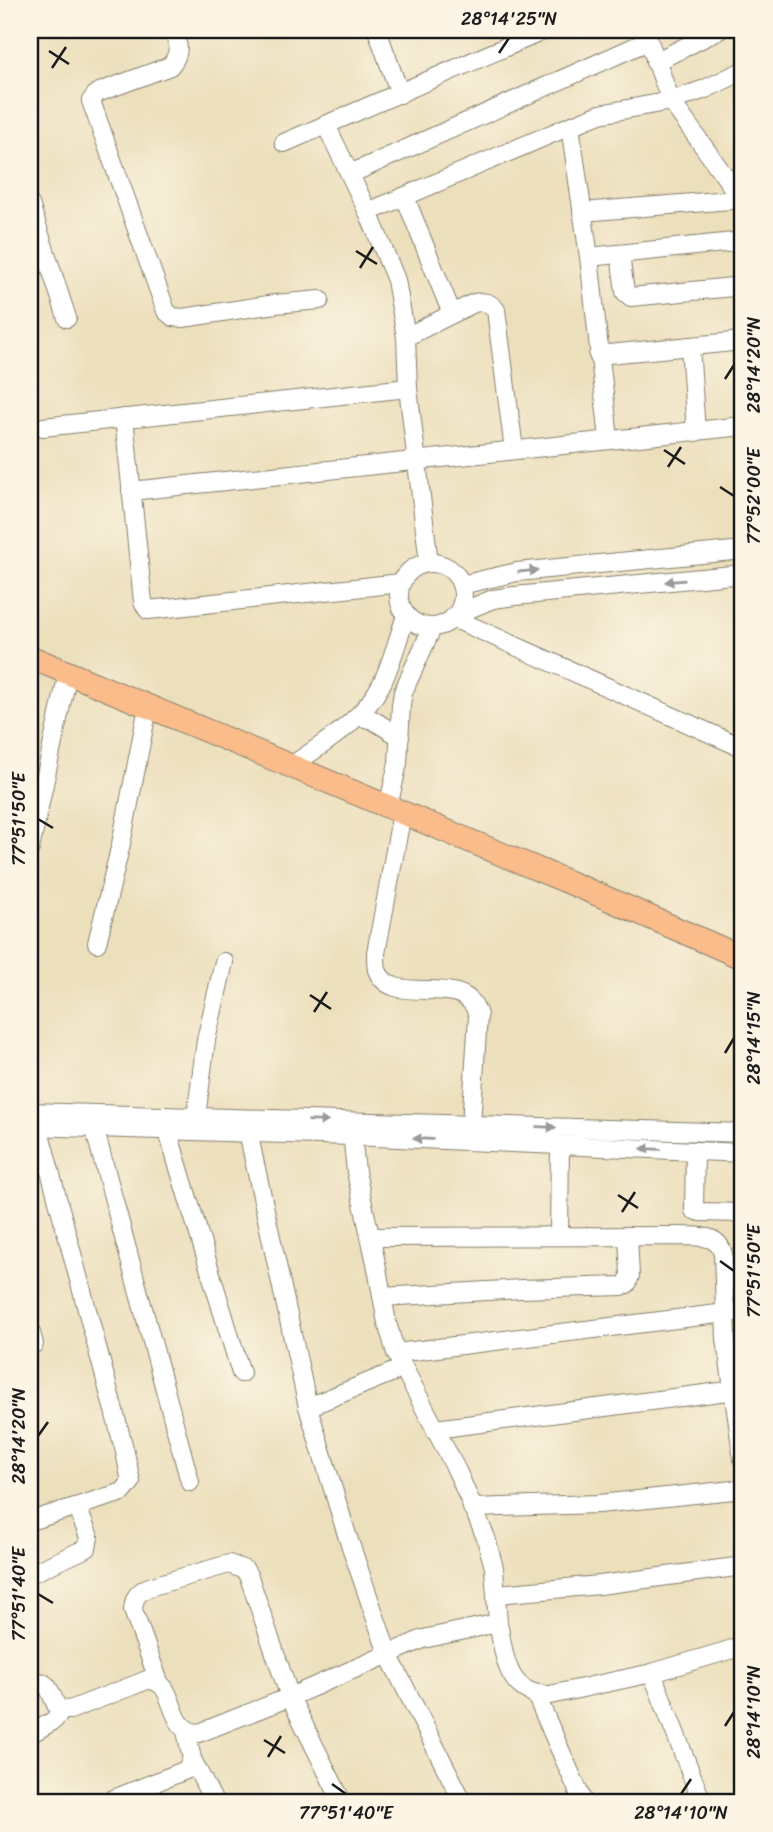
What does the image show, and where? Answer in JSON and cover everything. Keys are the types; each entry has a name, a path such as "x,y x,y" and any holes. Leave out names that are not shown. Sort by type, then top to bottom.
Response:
{"main road":[{"path":"30,657 743,958"}],"street":[{"path":"173,30 179,43 178,57 170,66 97,93 91,101 166,311 173,317 183,318 320,300"},
{"path":"377,30 400,94"},
{"path":"284,143 545,30"},
{"path":"655,62 719,30"},
{"path":"350,174 646,35 671,101 742,199"},
{"path":"369,212 600,114 671,101 740,79"},
{"path":"326,125 369,212 396,280 406,337 408,388 429,563"},
{"path":"570,126 589,257 609,439"},
{"path":"405,197 452,314"},
{"path":"582,212 742,199"},
{"path":"30,204 67,318"},
{"path":"589,257 743,241"},
{"path":"620,254 625,292 631,297 743,286"},
{"path":"406,337 474,303 483,301 491,304 496,310 514,450"},
{"path":"598,355 743,341"},
{"path":"690,346 696,432"},
{"path":"43,426 408,388"},
{"path":"124,418 142,602 148,610 401,583"},
{"path":"131,491 743,426"},
{"path":"461,585 517,572 743,550"},
{"path":"455,616 463,595 461,585 449,569 429,563 411,570 401,583 399,597 406,616 413,622 432,628 442,626 455,616 486,602 515,596 743,574"},
{"path":"290,766 358,716 382,683 406,616"},
{"path":"455,616 743,748"},
{"path":"432,628 401,705 395,810 376,953 377,969 385,981 398,988 453,992 466,996 476,1005 478,1016 471,1125"},
{"path":"30,849 68,673"},
{"path":"97,943 123,833 148,707"},
{"path":"358,716 373,720 400,737"},
{"path":"196,1117 206,1040 225,962"},
{"path":"32,1121 196,1117 560,1145 743,1153"},
{"path":"32,1121 94,1127 248,1132 471,1125 743,1133"},
{"path":"30,1521 123,1492 131,1482 32,1121"},
{"path":"94,1127 190,1482"},
{"path":"167,1129 241,1373"},
{"path":"351,1129 356,1172 382,1297 399,1361 458,1473 488,1548 494,1568 498,1623 507,1666 516,1682 536,1695 550,1695 742,1649"},
{"path":"248,1132 308,1407 347,1535 388,1654 463,1802"},
{"path":"559,1236 560,1145"},
{"path":"695,1151 694,1210 743,1213"},
{"path":"370,1237 628,1236 709,1237 716,1240 721,1245 734,1312 729,1365 739,1390 743,1460"},
{"path":"382,1297 622,1286 627,1284 630,1276 628,1236"},
{"path":"308,1407 399,1361 734,1312"},
{"path":"435,1429 739,1390"},
{"path":"472,1508 599,1504 743,1489"},
{"path":"30,1574 87,1548 89,1537 77,1507"},
{"path":"214,1802 192,1759 186,1731 159,1682 133,1610 139,1592 149,1587 229,1564 245,1570 249,1577 290,1697 342,1802"},
{"path":"497,1594 600,1585 743,1566"},
{"path":"186,1731 199,1732 290,1697 423,1639 498,1623"},
{"path":"652,1672 702,1802"},
{"path":"30,1734 53,1721 62,1711 147,1681 159,1682"},
{"path":"30,1682 44,1683 58,1709 62,1711"},
{"path":"536,1695 583,1802"},
{"path":"106,1802 186,1770 192,1759"}]}
